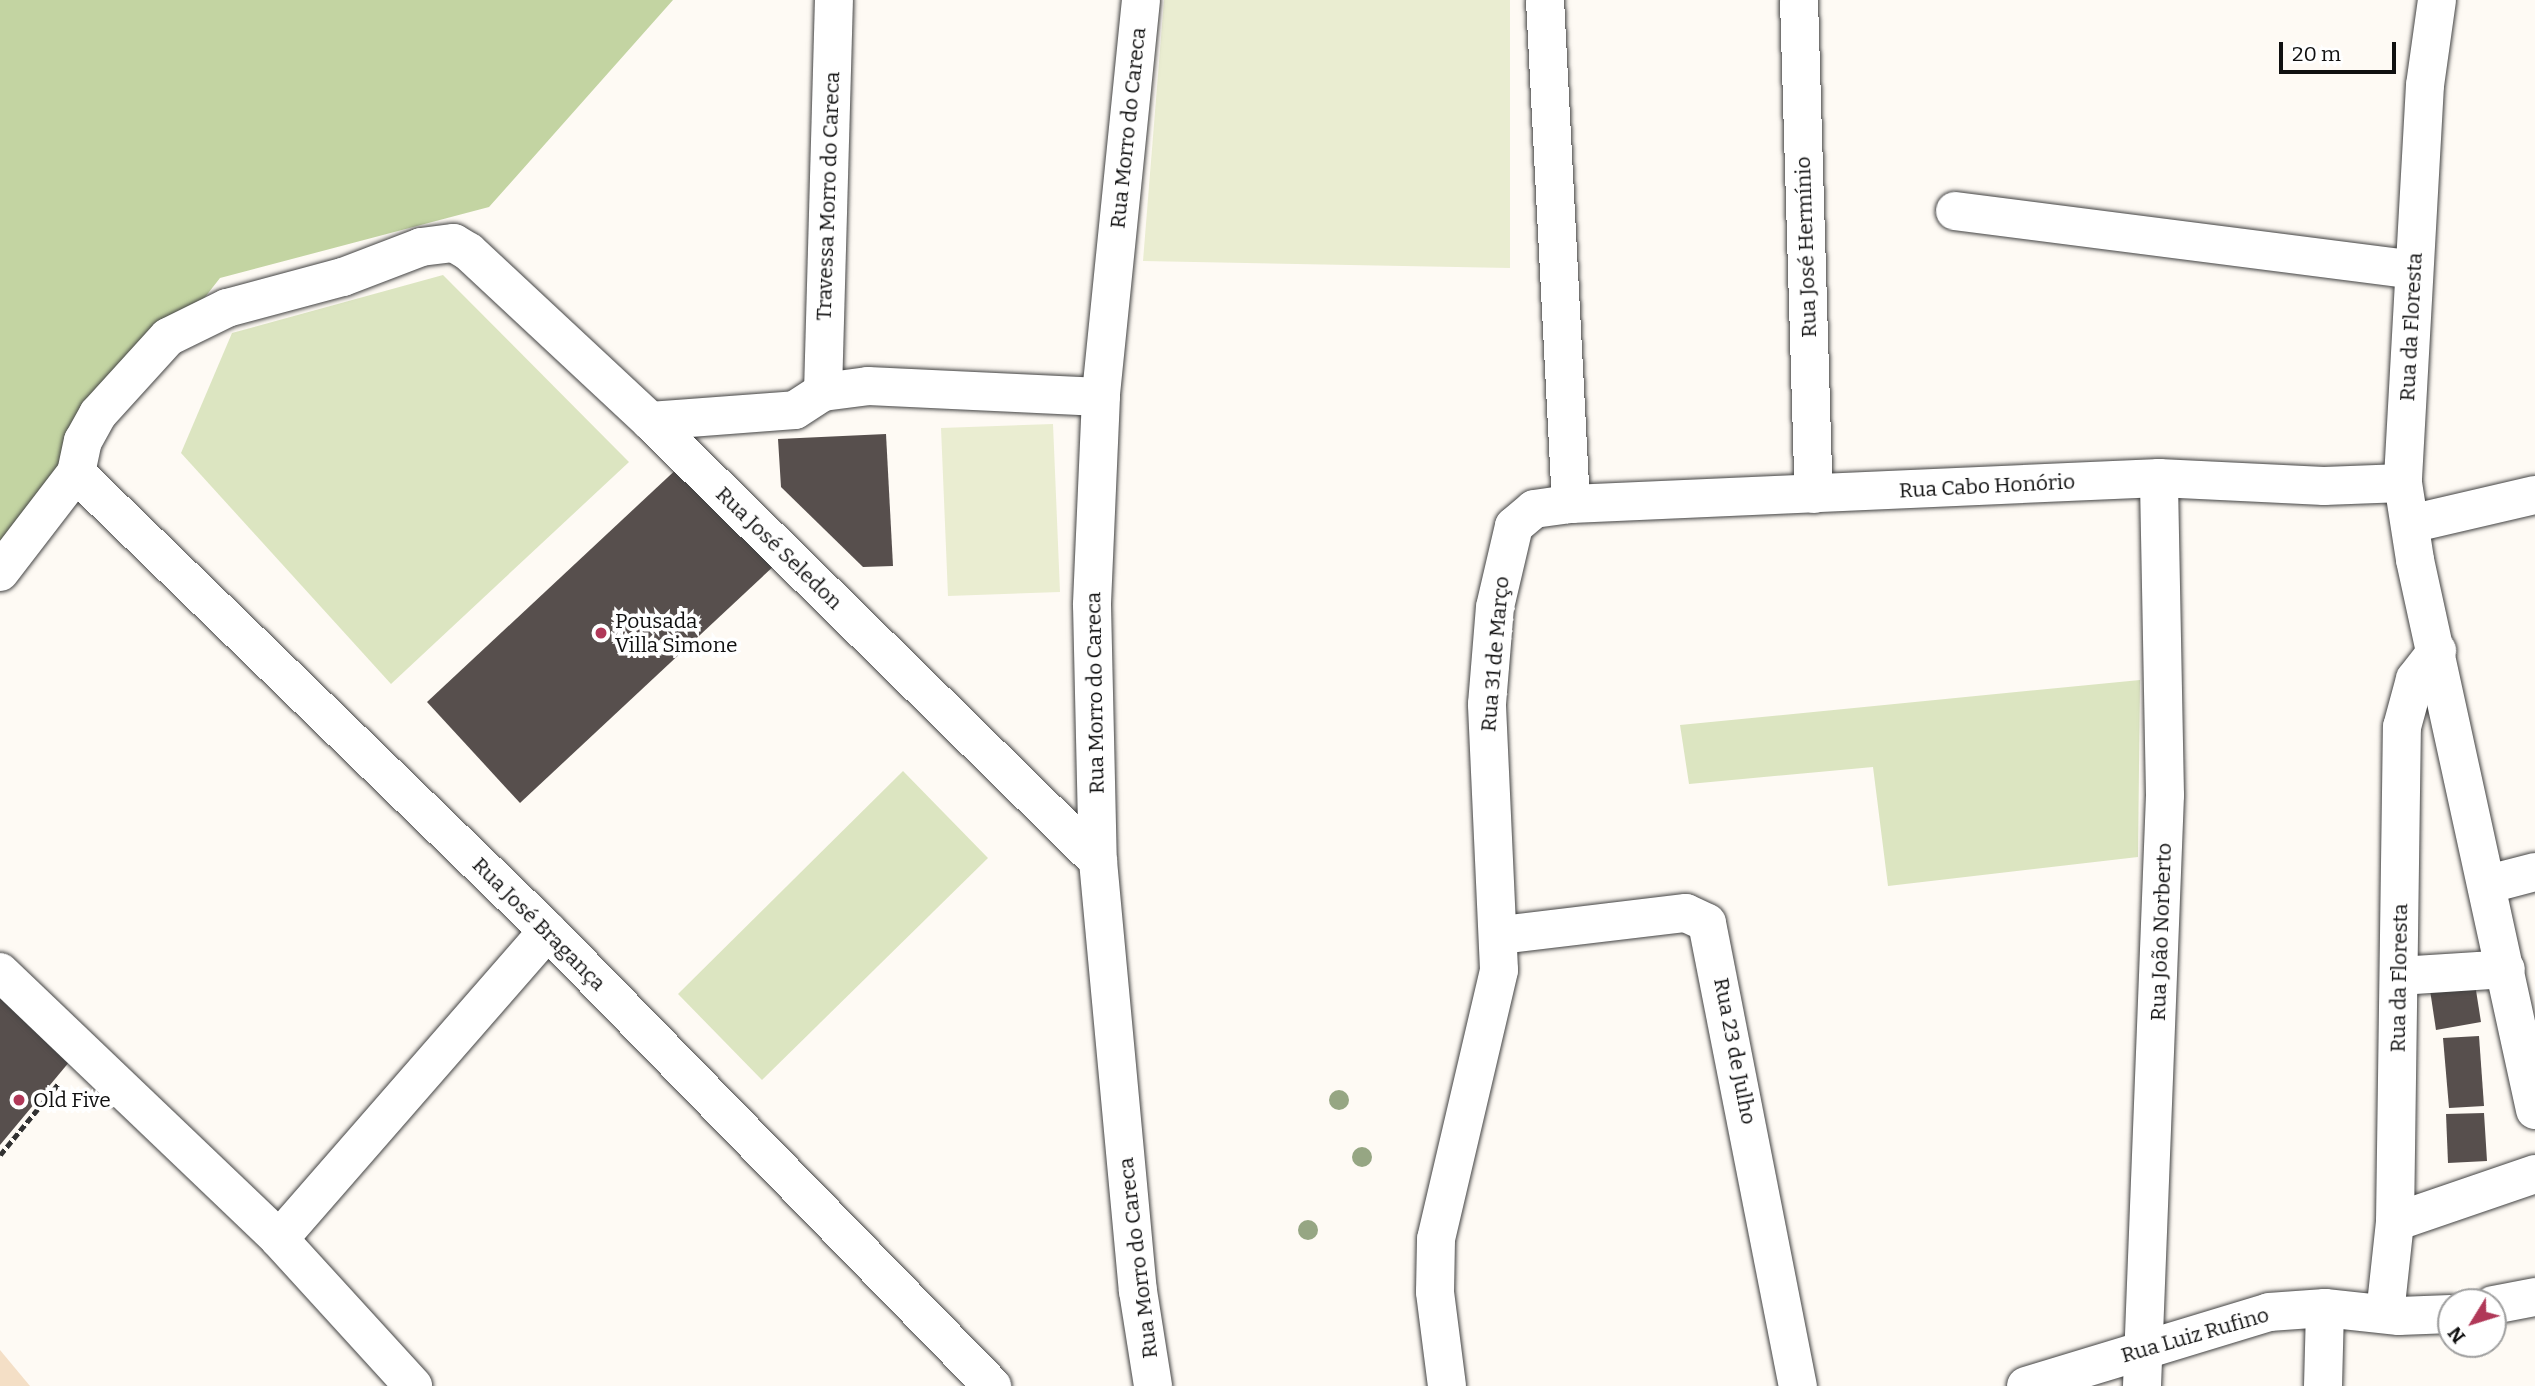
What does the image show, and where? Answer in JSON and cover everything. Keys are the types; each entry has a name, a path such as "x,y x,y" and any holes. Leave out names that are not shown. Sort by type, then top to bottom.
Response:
{"street":[{"name":"Travessa Morro do Careca","path":"822,393 834,0"},
{"name":"Rua Morro do Careca","path":"1141,0 1101,397 1092,605 1098,861 1138,1291 1153,1386"},
{"path":"1545,0 1571,504"},
{"name":"Rua José Hermínio","path":"1798,0 1814,494"},
{"name":"Rua da Floresta","path":"2437,0 2425,85 2403,483 2535,1110"},
{"path":"1955,211 2413,270"},
{"name":"Rua José Seledon","path":"76,473 83,441 98,414 184,327 421,247 454,243 469,252 650,421 1098,861"},
{"path":"650,421 795,410 822,393 911,386 1101,397"},
{"path":"0,572 76,473"},
{"name":"Rua José Bragança","path":"76,473 548,931 992,1386"},
{"name":"Rua Cabo Honório","path":"1571,504 2159,478 2324,486 2403,483"},
{"name":"Rua João Norberto","path":"2142,1386 2146,1349 2165,795 2159,478"},
{"path":"2410,524 2535,495"},
{"name":"Rua 31 de Março","path":"1447,1386 1434,1292 1436,1240 1497,982 1501,935 1487,704 1495,607 1514,526 1534,509 1571,504"},
{"name":"Rua da Floresta","path":"2385,1314 2395,1222 2404,705 2437,651"},
{"path":"2489,884 2535,873"},
{"name":"Rua 23 de Julho","path":"1501,935 1686,913 1707,923 1798,1386"},
{"path":"279,1239 548,931"},
{"path":"2399,976 2506,970"},
{"path":"0,972 279,1239 413,1386"},
{"path":"2395,1222 2535,1174"},
{"path":"2507,1302 2535,1297"},
{"path":"2323,1386 2325,1308"},
{"name":"Rua Luiz Rufino","path":"2026,1386 2228,1321 2325,1308 2385,1314 2437,1314"}],"path":[{"path":"0,1155 84,1053"}],"green space":[{"path":"0,0 673,0 489,207 220,278 0,559"},
{"path":"1164,0 1510,0 1510,268 1143,261"},
{"path":"443,275 629,462 391,684 181,453 232,333"},
{"path":"1053,424 1060,592 948,596 941,428"},
{"path":"2140,680 2138,857 1888,886 1873,767 1689,784 1680,725"},
{"path":"903,771 988,858 762,1080 678,994"}],"sand":[{"path":"0,1350 30,1386 0,1386"}],"building":[{"path":"886,434 893,566 863,567 781,487 778,439"},
{"name":"Pousada Villa Simone","path":"682,464 776,564 520,803 427,702"},
{"path":"2475,984 2481,1022 2436,1030 2430,990"},
{"name":"Old Five","path":"0,992 75,1055 0,1145"},
{"path":"2479,1036 2484,1106 2449,1108 2443,1038"},
{"path":"2484,1113 2487,1161 2448,1163 2446,1114"}],"place":[{"name":"Pousada Villa Simone","path":"601,633"},
{"name":"Old Five","path":"19,1100"}]}
